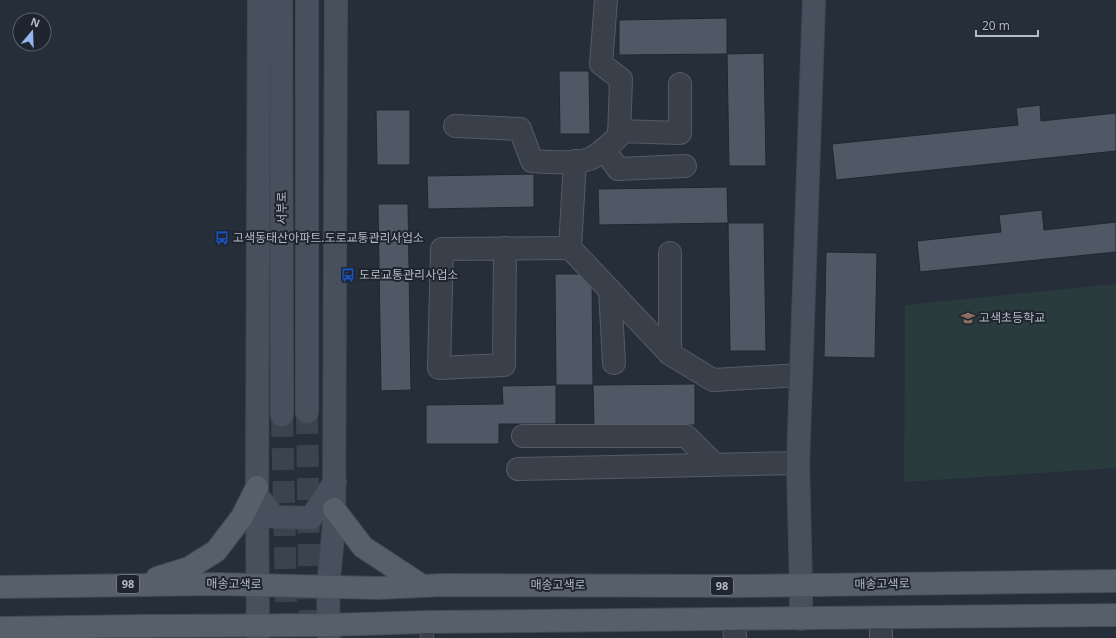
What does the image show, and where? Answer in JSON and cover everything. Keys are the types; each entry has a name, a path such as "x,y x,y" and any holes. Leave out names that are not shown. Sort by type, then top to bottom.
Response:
{"main road":[{"path":"140,584 189,568 216,551 242,517 257,491"},
{"path":"334,509 363,547 420,585"},
{"name":"매송고색로","path":"0,587 140,584 257,584 328,588 378,588 420,585 801,586 1116,581"},
{"path":"0,628 143,626 258,632 329,632 421,627 734,628 801,619 881,628 1116,616"},
{"path":"143,626 180,638"},
{"path":"391,638 421,627"}],"street":[{"path":"258,0 258,632"},
{"name":"서부로","path":"281,0 282,415"},
{"path":"307,412 308,0"},
{"path":"329,632 328,588 334,525 335,482 336,0"},
{"path":"455,126 520,129 532,161 563,162 588,160 604,149 619,136 621,79 601,64 606,0"},
{"path":"801,619 798,463 814,0"},
{"path":"619,131 680,133 680,84"},
{"path":"604,149 618,169 685,166"},
{"path":"570,248 575,161"},
{"path":"505,248 504,365 439,368 442,249 505,248 570,248 670,354 713,380 801,375"},
{"path":"670,253 670,354"},
{"path":"610,290 614,363"},
{"path":"523,436 686,436 714,464"},
{"path":"518,468 798,463"},
{"path":"257,491 274,517 312,518 335,482"}],"shaded area":[{"path":"1116,284 1116,468 904,482 905,305"}],"building":[{"path":"727,18 727,54 619,55 619,20"},
{"path":"764,53 766,166 729,166 727,54"},
{"path":"559,71 589,71 590,134 560,134"},
{"path":"1040,105 1041,121 1116,113 1116,151 836,180 832,144 1018,125 1016,108"},
{"path":"376,110 410,110 410,165 377,165"},
{"path":"534,174 534,207 428,209 427,176"},
{"path":"727,187 728,223 599,225 598,189"},
{"path":"378,204 408,204 411,390 381,391"},
{"path":"1042,210 1044,230 1116,222 1116,252 920,272 917,241 1001,232 999,215"},
{"path":"728,223 764,223 766,351 730,351"},
{"path":"826,252 877,253 875,358 824,357"},
{"path":"555,274 592,274 593,385 556,385"},
{"path":"695,384 695,425 594,425 593,385"},
{"path":"556,385 556,424 499,424 499,444 426,444 426,405 503,404 502,386"}],"tunnel":[{"path":"307,412 310,638"},
{"path":"282,415 287,638"}],"place":[{"name":"고색동태산아파트.도로교통관리사업소","path":"222,238"},
{"name":"도로교통관리사업소","path":"348,275"},
{"name":"고색초등학교","path":"968,318"}]}
